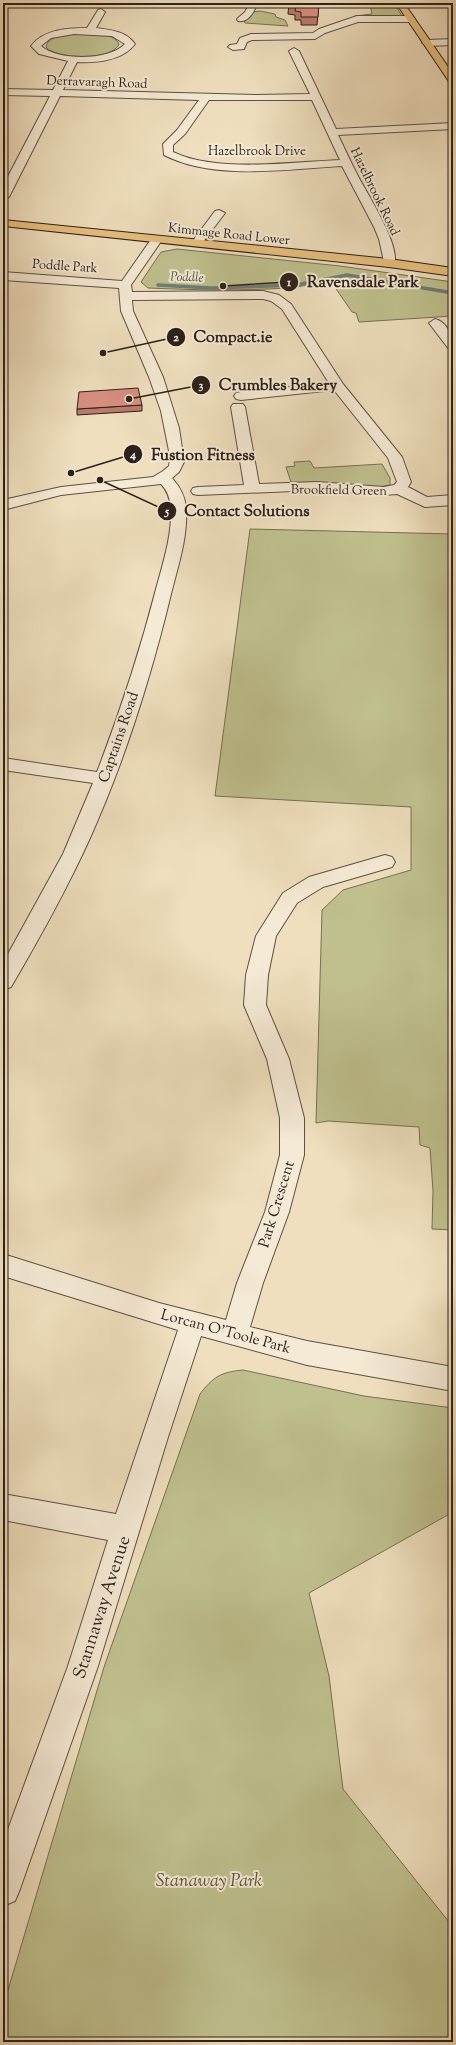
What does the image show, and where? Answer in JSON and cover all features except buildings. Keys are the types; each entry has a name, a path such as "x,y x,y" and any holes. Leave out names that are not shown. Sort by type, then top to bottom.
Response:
{"main road":[{"path":"400,3 453,81"},
{"name":"Kimmage Road Lower","path":"3,223 453,272"}],"street":[{"path":"117,3 160,4"},
{"path":"241,19 248,14 254,3"},
{"path":"90,31 103,9"},
{"path":"344,19 411,19"},
{"path":"233,47 241,47 243,40 251,37 316,36 322,31 357,19"},
{"path":"90,31 119,35 125,38 130,44 124,51 108,56 74,59 46,55 38,50 36,46 39,41 47,36 67,32 90,31"},
{"path":"427,43 453,42"},
{"name":"Hazelbrook Road","path":"294,49 346,163 384,235 390,252 389,264"},
{"path":"3,197 58,93 74,59"},
{"name":"Derravaragh Road","path":"3,92 206,97"},
{"path":"206,97 316,97"},
{"name":"Hazelbrook Drive","path":"206,97 181,132 168,144 168,153 173,157 182,161 223,166 346,163"},
{"name":"Hazelbrook Road","path":"333,132 453,126"},
{"path":"196,244 219,213"},
{"path":"3,505 61,492 141,483 164,478 171,473 177,462 173,429 168,410 127,310 125,290 156,240"},
{"name":"Poddle Park","path":"3,276 125,290 249,295 275,298 287,307 338,386"},
{"path":"435,323 453,345"},
{"path":"252,488 240,401 338,386"},
{"name":"Brookfield Green","path":"198,491 317,486 384,491 399,489 404,482 395,457 338,386"},
{"name":"Captains Road","path":"3,982 80,837 104,779 125,719 156,621 177,528 177,498 170,484 164,478"},
{"path":"399,489 425,502 453,500"},
{"path":"3,764 104,779"},
{"name":"Park Crescent","path":"235,1334 250,1284 277,1212 292,1155 292,1118 278,1059 255,1005 258,975 266,936 290,898 316,882 385,862"},
{"name":"Lorcan O'Toole Park","path":"3,1265 193,1323 235,1334 307,1352 453,1379"},
{"name":"Stannaway Avenue","path":"5,1877 83,1666 154,1437 193,1323"},
{"path":"3,1507 126,1530"}],"green space":[{"path":"370,4 397,8 402,16 355,16 372,14"},
{"path":"260,11 275,14 276,17 285,20 288,26 245,23 244,20 253,12"},
{"path":"96,34 112,37 119,44 115,49 107,53 84,56 60,54 46,47 55,37"},
{"path":"177,249 340,266 453,282 453,316 359,322 356,313 352,312 332,283 321,283 287,288 217,290 148,288 141,282 161,252"},
{"path":"310,461 314,468 382,464 390,478 390,485 378,487 291,482 286,467 295,466 294,462"},
{"path":"250,529 453,534 453,1230 432,1229 433,1191 430,1148 420,1145 419,1127 328,1121 316,1123 322,910 343,890 411,870 411,807 215,796"},
{"name":"Stanaway Park","path":"243,1370 364,1396 453,1408 453,1512 309,1593 329,1676 343,1789 453,1927 453,2042 3,2042 3,2007 104,1667 200,1394 209,1383 218,1376 229,1372"}],"waterway":[{"name":"Poddle","path":"158,285 211,288 296,285 347,275 453,293"}],"place":[{"name":"Ravensdale Park","path":"223,286"},
{"name":"Compact.ie","path":"103,353"},
{"name":"Crumbles Bakery","path":"129,399"},
{"name":"Fustion Fitness","path":"71,473"},
{"name":"Contact Solutions","path":"100,480"}]}
